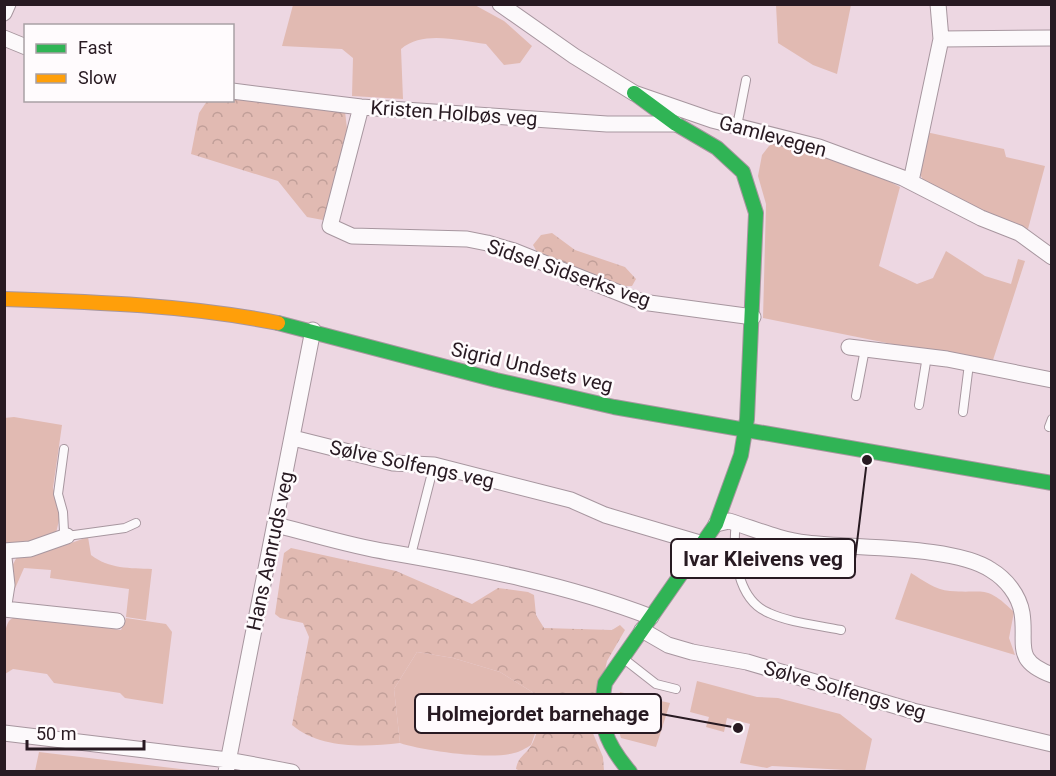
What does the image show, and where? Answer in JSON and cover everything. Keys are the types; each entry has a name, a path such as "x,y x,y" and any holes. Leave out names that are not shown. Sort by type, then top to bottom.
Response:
{"street":[{"path":"4,13 8,4"},
{"name":"Gamlevegen","path":"500,4 574,56 634,93 737,126 819,147 910,181 981,218 1019,233 1052,257"},
{"path":"910,181 941,39 938,4"},
{"path":"4,38 24,46"},
{"path":"941,39 1052,38"},
{"name":"Kristen Holbøs veg","path":"234,91 361,107 607,124 676,124"},
{"path":"630,771 615,754 602,727 601,705 605,682 716,524 741,455 745,430 753,318 756,213 743,172 717,148 676,124 634,93"},
{"name":"Sidsel Sidserks veg","path":"361,107 330,226 338,232 352,236 461,239 487,243 514,251 642,302 753,318"},
{"name":"Sigrid Undsets veg","path":"4,299 176,308 238,315 313,330 496,380 614,407 1052,483"},
{"name":"Hans Aanruds veg","path":"227,766 313,330"},
{"path":"857,348 927,356 1052,380"},
{"name":"Sølve Solfengs veg","path":"293,438 393,463 434,465 571,500 605,515 703,544"},
{"path":"716,524 729,521 806,543 872,547 977,562 992,570 1008,584 1019,602 1022,615 1023,652 1035,668 1052,675"},
{"path":"276,525 387,552 411,555 529,582 622,606 651,617"},
{"path":"4,551 30,549 67,536"},
{"path":"4,558 7,585 4,604"},
{"path":"4,609 117,621"},
{"name":"Sølve Solfengs veg","path":"642,630 668,645 692,652 747,662 913,711 1052,744"},
{"path":"4,733 227,766 292,771"}],"lane":[{"path":"737,126 746,80"},
{"path":"856,396 857,348"},
{"path":"918,405 927,356"},
{"path":"963,412 969,364"},
{"path":"64,449 58,494 67,536 125,528 136,523"},
{"path":"411,555 434,465"},
{"path":"736,523 736,558 740,577 755,603 766,613 841,630"},
{"path":"622,656 656,684 676,689"}],"green space":[{"path":"473,4 504,21 532,46 520,63 504,65 486,44 442,38 410,43 401,49 403,99 352,96 353,58 342,49 282,46 293,5"},
{"path":"776,5 851,5 837,74 813,65 778,43"},
{"path":"234,99 345,111 348,138 323,220 307,217 278,181 191,154 199,113 206,102 234,102"},
{"path":"926,132 1004,149 1006,157 1045,166 1028,229 997,218 923,180 917,168"},
{"path":"780,140 873,173 900,187 879,266 917,284 933,278 946,251 985,276 1011,284 1018,259 1025,261 993,360 897,345 763,318 766,204 758,176 762,155 769,146"},
{"path":"552,233 575,250 625,267 636,279 632,286 617,286 538,254 533,245 541,235"},
{"path":"14,417 62,425 53,488 61,512 56,533 43,542 5,546 4,418"},
{"path":"88,537 91,555 98,560 120,567 152,569 146,620 126,617 129,589 50,578 51,570 24,568 10,600 11,568 18,555 60,547"},
{"path":"291,548 396,571 472,604 498,588 528,592 534,595 536,615 544,628 612,630 620,625 625,630 607,661 592,731 603,757 604,771 520,771 516,769 518,761 530,748 538,726 537,695 500,672 453,658 417,652 394,689 400,743 343,744 303,733 292,725 309,637 303,623 280,618 275,614 284,553"},
{"path":"911,573 939,589 984,592 997,597 1014,612 1009,638 1015,655 895,619"},
{"path":"22,616 121,630 126,618 166,624 172,632 163,704 125,698 120,693 54,683 47,674 13,669 5,674 5,684 4,643 6,627 9,621"},
{"path":"417,652 453,658 500,672 537,695 540,720 531,745 516,752 490,756 440,752 400,743 394,689"},
{"path":"697,681 757,697 778,698 840,714 872,739 865,771 772,766 767,768 740,763 750,724 727,718 724,732 706,727 709,717 690,712"},
{"path":"620,692 670,703 656,747 621,738 615,719"},
{"path":"39,752 197,771 35,771"}],"traffic: fast":[{"path":"630,772 614,751 605,731 602,709 605,683 716,524 741,455 747,419 756,213 743,172 717,148 676,124 634,93"},
{"path":"278,323 496,380 614,407 1052,483"}],"traffic: slow":[{"path":"4,299 176,308 278,323"}],"place":[{"name":"Ivar Kleivens veg","path":"867,460"},
{"name":"Holmejordet barnehage","path":"738,728"}]}
